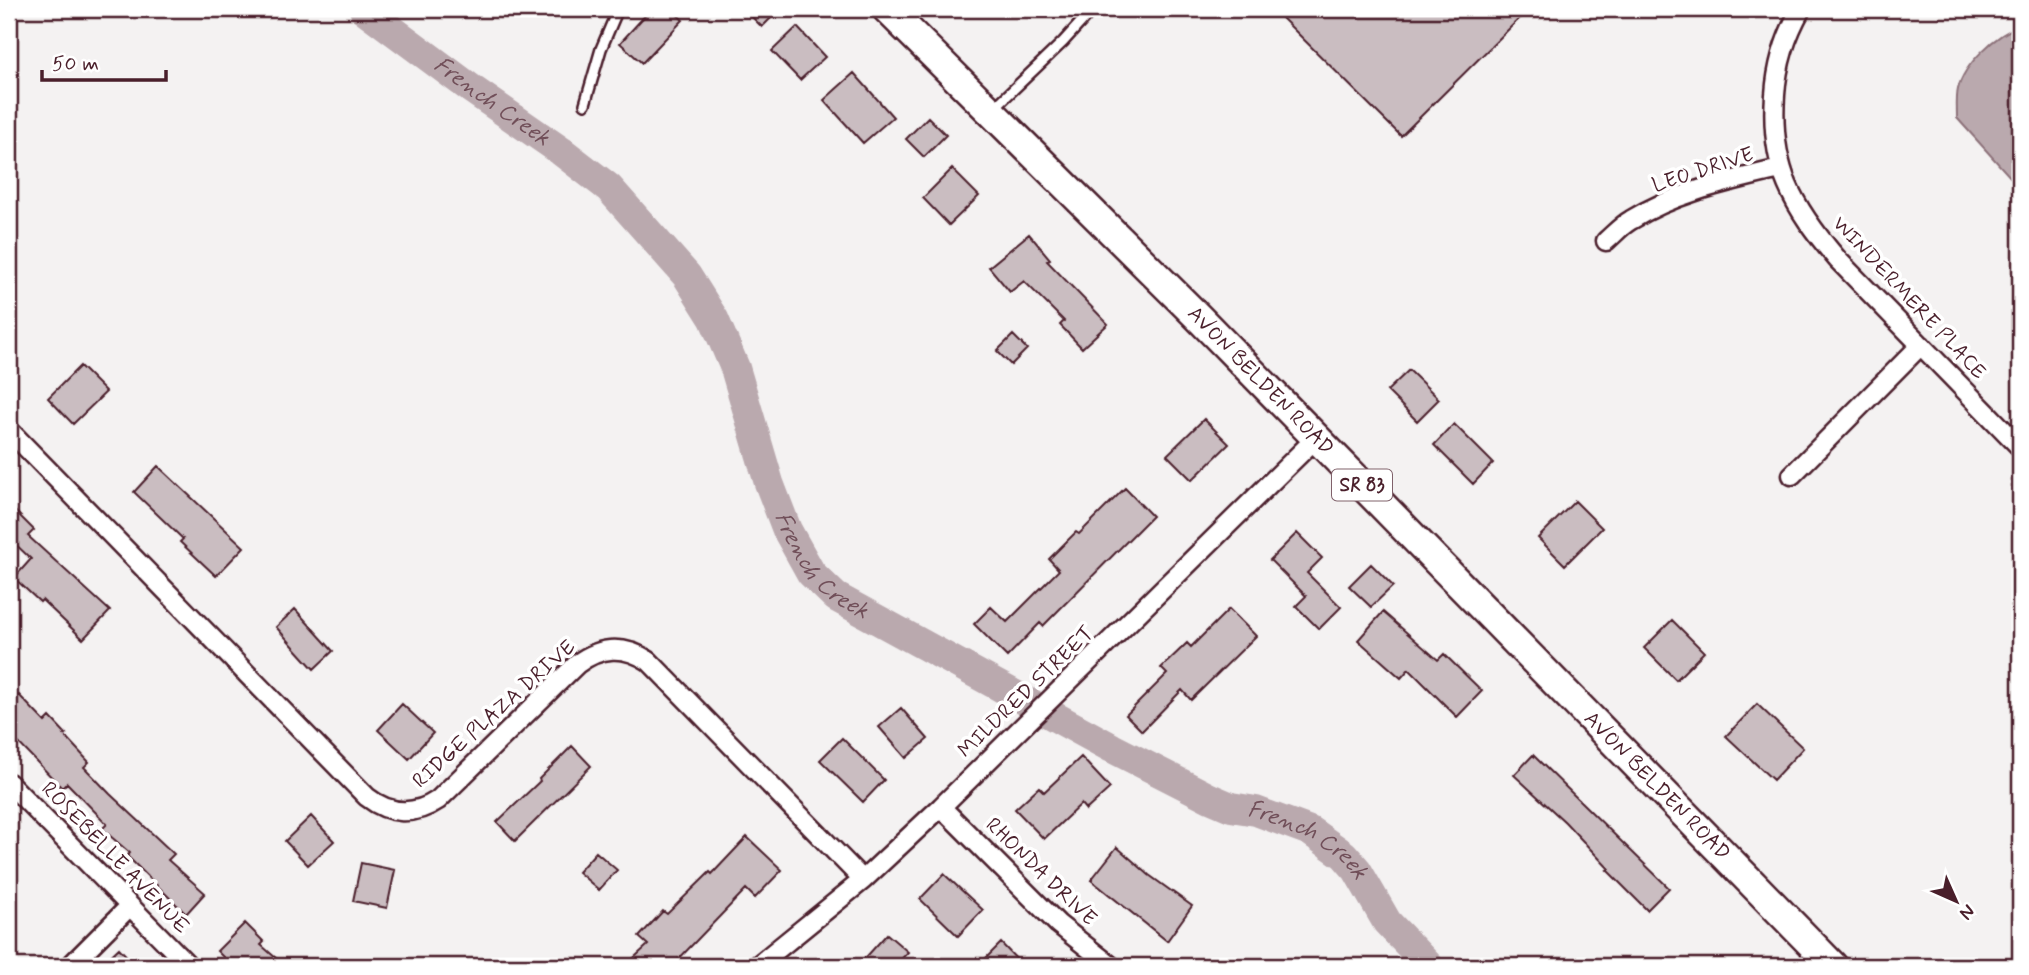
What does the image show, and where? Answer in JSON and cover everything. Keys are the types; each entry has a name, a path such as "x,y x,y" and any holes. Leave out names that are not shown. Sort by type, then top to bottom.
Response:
{"main road":[{"name":"AVON BELDEN ROAD","path":"887,9 1316,438 1833,966"}],"street":[{"name":"WINDERMERE PLACE","path":"1801,9 1788,31 1780,57 1776,83 1774,143 1780,169 1795,202 1816,234 1838,260 2020,447"},
{"name":"LEO DRIVE","path":"1606,241 1630,220 1659,206 1712,187 1780,169"},
{"path":"1792,475 1921,345"},
{"name":"RIDGE PLAZA DRIVE","path":"9,430 367,797 386,809 414,812 427,808 589,655 601,650 624,649 649,661 863,880"},
{"name":"MILDRED STREET","path":"757,966 863,880 941,807 1316,438"},
{"name":"ROSEBELLE AVENUE","path":"9,783 189,966"},
{"name":"RHONDA DRIVE","path":"941,807 1058,924 1111,966"},
{"path":"70,966 130,906"}],"lane":[{"path":"585,104 601,49 618,9"},
{"path":"990,111 1063,42 1093,9"}],"shaded area":[{"path":"2020,26 2020,188 1957,118 1957,103 1961,79 1974,60 1991,43"}],"building":[{"path":"651,9 671,9 683,20 642,63 620,43"},
{"path":"744,9 780,9 762,27"},
{"path":"1273,9 1529,9 1401,136"},
{"path":"797,27 825,57 800,80 772,51"},
{"path":"854,73 893,117 863,143 824,100"},
{"path":"928,117 946,135 924,157 906,139"},
{"path":"952,169 979,196 949,225 923,198"},
{"path":"1029,234 1050,259 1047,261 1108,324 1082,348 1060,325 1064,321 1024,281 1010,292 989,267"},
{"path":"1013,335 1027,349 1011,365 997,351"},
{"path":"80,366 106,392 73,424 48,398"},
{"path":"1409,370 1439,399 1417,421 1387,391"},
{"path":"1204,419 1229,444 1192,480 1167,455"},
{"path":"1454,424 1493,463 1473,484 1434,445"},
{"path":"158,466 244,547 216,576 180,542 183,539 134,492"},
{"path":"1125,488 1152,516 1043,626 1040,623 1007,657 974,624 991,607 1007,622 1059,570 1049,559 1076,532 1079,534"},
{"path":"1575,501 1602,528 1565,565 1538,538"},
{"path":"9,505 34,530 28,536 110,611 83,639 14,578 31,559 9,538"},
{"path":"1297,533 1322,558 1307,573 1341,607 1319,629 1296,606 1306,596 1270,560"},
{"path":"1371,564 1393,586 1371,607 1349,586"},
{"path":"295,609 333,651 314,669 276,627"},
{"path":"1229,609 1256,636 1191,700 1182,690 1142,731 1126,715 1167,674 1161,668 1187,643 1191,647"},
{"path":"1383,612 1438,660 1444,654 1482,691 1457,717 1409,669 1401,678 1358,640"},
{"path":"1672,620 1704,652 1676,680 1644,648"},
{"path":"19,695 45,722 50,717 66,734 64,735 89,762 84,767 174,854 168,860 205,893 186,914 127,856 130,853 102,829 107,824 67,783 62,788 9,733 9,705"},
{"path":"402,704 433,733 409,759 378,730"},
{"path":"1757,704 1803,748 1773,780 1726,736"},
{"path":"901,708 928,739 906,758 879,727"},
{"path":"842,738 884,780 863,802 820,760"},
{"path":"572,746 591,766 515,841 497,822"},
{"path":"1533,755 1669,888 1647,910 1565,822 1514,775"},
{"path":"1081,757 1110,788 1086,810 1081,804 1044,839 1015,809 1039,787 1044,792"},
{"path":"311,816 334,841 308,865 285,841"},
{"path":"747,837 782,870 755,898 746,889 672,966 625,966 648,945 639,937 663,911 667,914 710,872 712,874"},
{"path":"1117,847 1149,875 1192,906 1167,941 1091,880"},
{"path":"596,852 617,870 599,890 578,872"},
{"path":"361,863 395,870 387,908 353,901"},
{"path":"944,874 983,910 958,936 920,899"},
{"path":"245,923 264,942 261,945 285,966 232,966 217,951"},
{"path":"887,934 908,952 895,966 858,966"},
{"path":"1001,943 1023,966 978,966"},
{"path":"119,948 136,966 100,966"}],"waterway":[{"name":"French Creek","path":"364,9 609,188 687,276 714,319 735,368 769,483 787,530 811,573 836,597 1112,748 1210,798 1310,831 1344,855 1357,870 1387,922 1429,966"}]}
